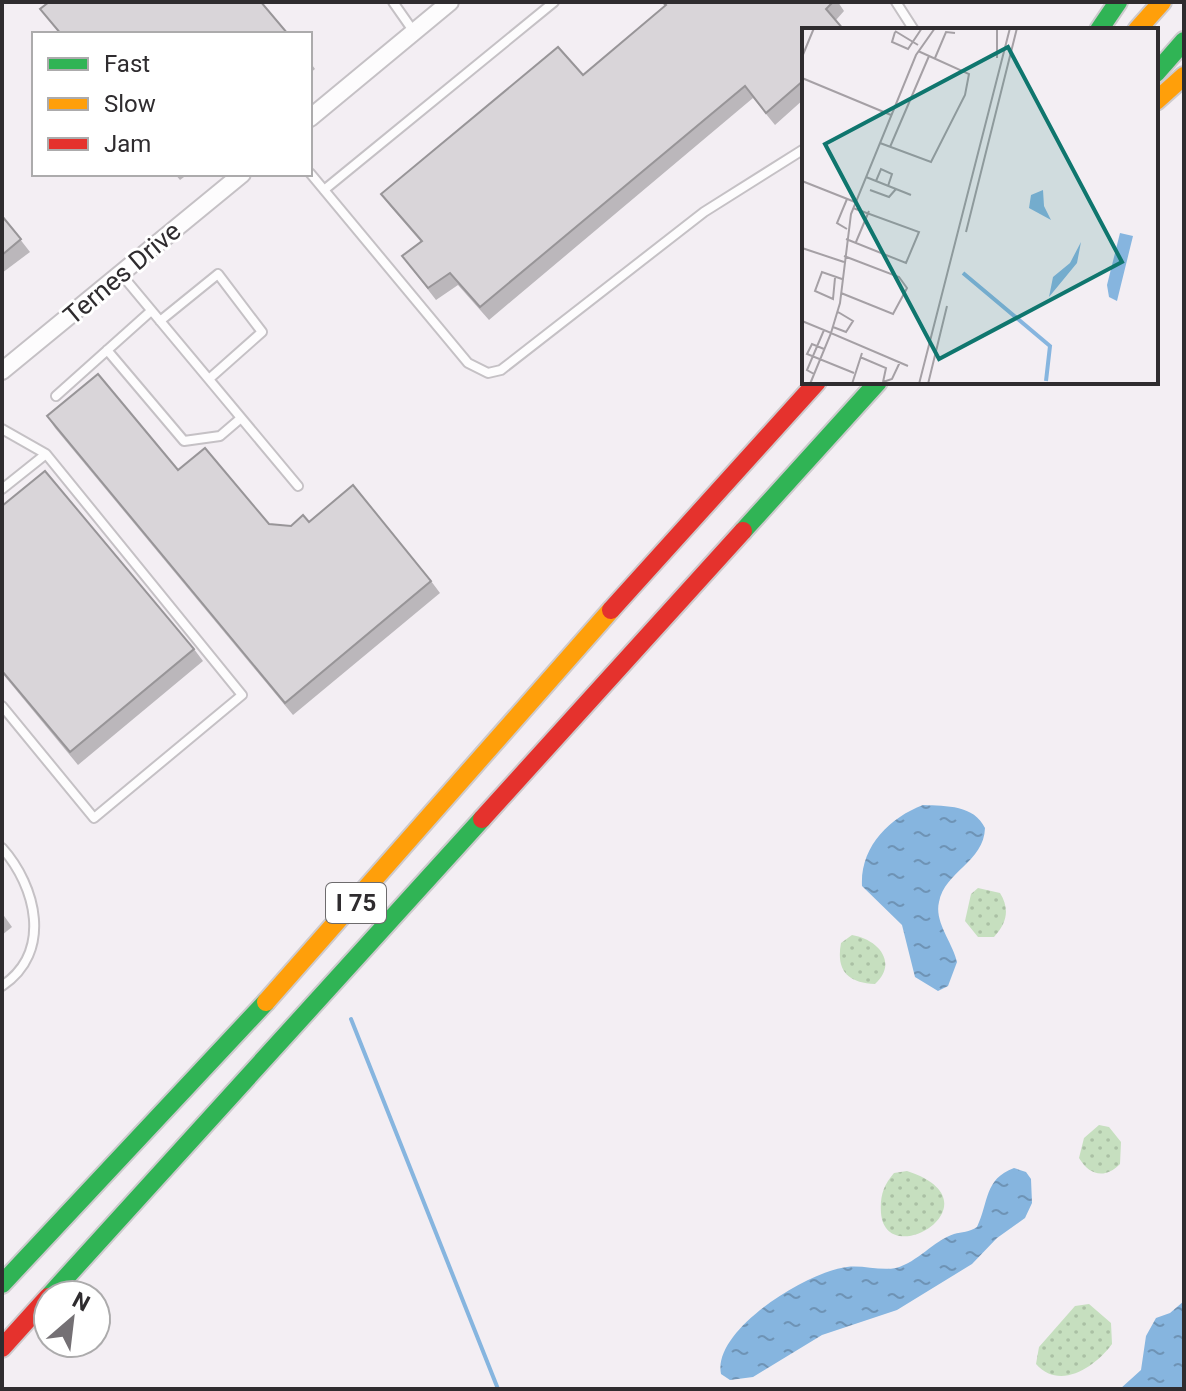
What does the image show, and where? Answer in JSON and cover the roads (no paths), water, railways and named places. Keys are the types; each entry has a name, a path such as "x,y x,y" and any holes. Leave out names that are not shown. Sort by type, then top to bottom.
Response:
{"highway":[{"path":"1100,28 1118,2"},
{"path":"1139,28 1162,2"},
{"path":"1158,71 1184,41"},
{"path":"1158,99 1184,76"},
{"name":"I 75","path":"2,1284 296,971 636,581 815,384"},
{"name":"I 75","path":"64,1279 876,384"},
{"name":"I 75","path":"2,1348 32,1315"}],"street":[{"path":"312,116 450,2"},
{"name":"Ternes Drive","path":"2,371 240,176"}],"lane":[{"path":"393,2 414,32"},
{"path":"324,190 554,2"},
{"path":"896,2 913,28"},
{"path":"312,175 468,363 488,373 501,370 704,212 802,150"},
{"path":"121,274 298,486"},
{"path":"160,321 218,274 262,332 209,379"},
{"path":"56,396 151,311"},
{"path":"107,350 184,441 220,436 241,418"},
{"path":"2,429 46,454 242,695 94,818 2,706"},
{"path":"2,489 46,454"},
{"path":"2,848 21,869 35,908 32,948 2,986"}],"water":[{"path":"923,805 967,811 985,828 978,850 949,882 939,902 941,925 957,962 948,986 938,991 915,977 902,925 862,886 866,859 879,836 899,818"},
{"path":"1014,1168 1026,1172 1031,1179 1032,1203 1025,1218 997,1238 972,1264 897,1310 822,1335 753,1377 730,1380 721,1374 722,1357 731,1339 766,1306 788,1291 830,1271 847,1267 896,1268 946,1237 974,1229 992,1185 997,1178"},
{"path":"1184,1301 1184,1389 1120,1389 1141,1370 1146,1336 1156,1318 1170,1313"}],"waterway":[{"path":"351,1019 498,1389"}]}
